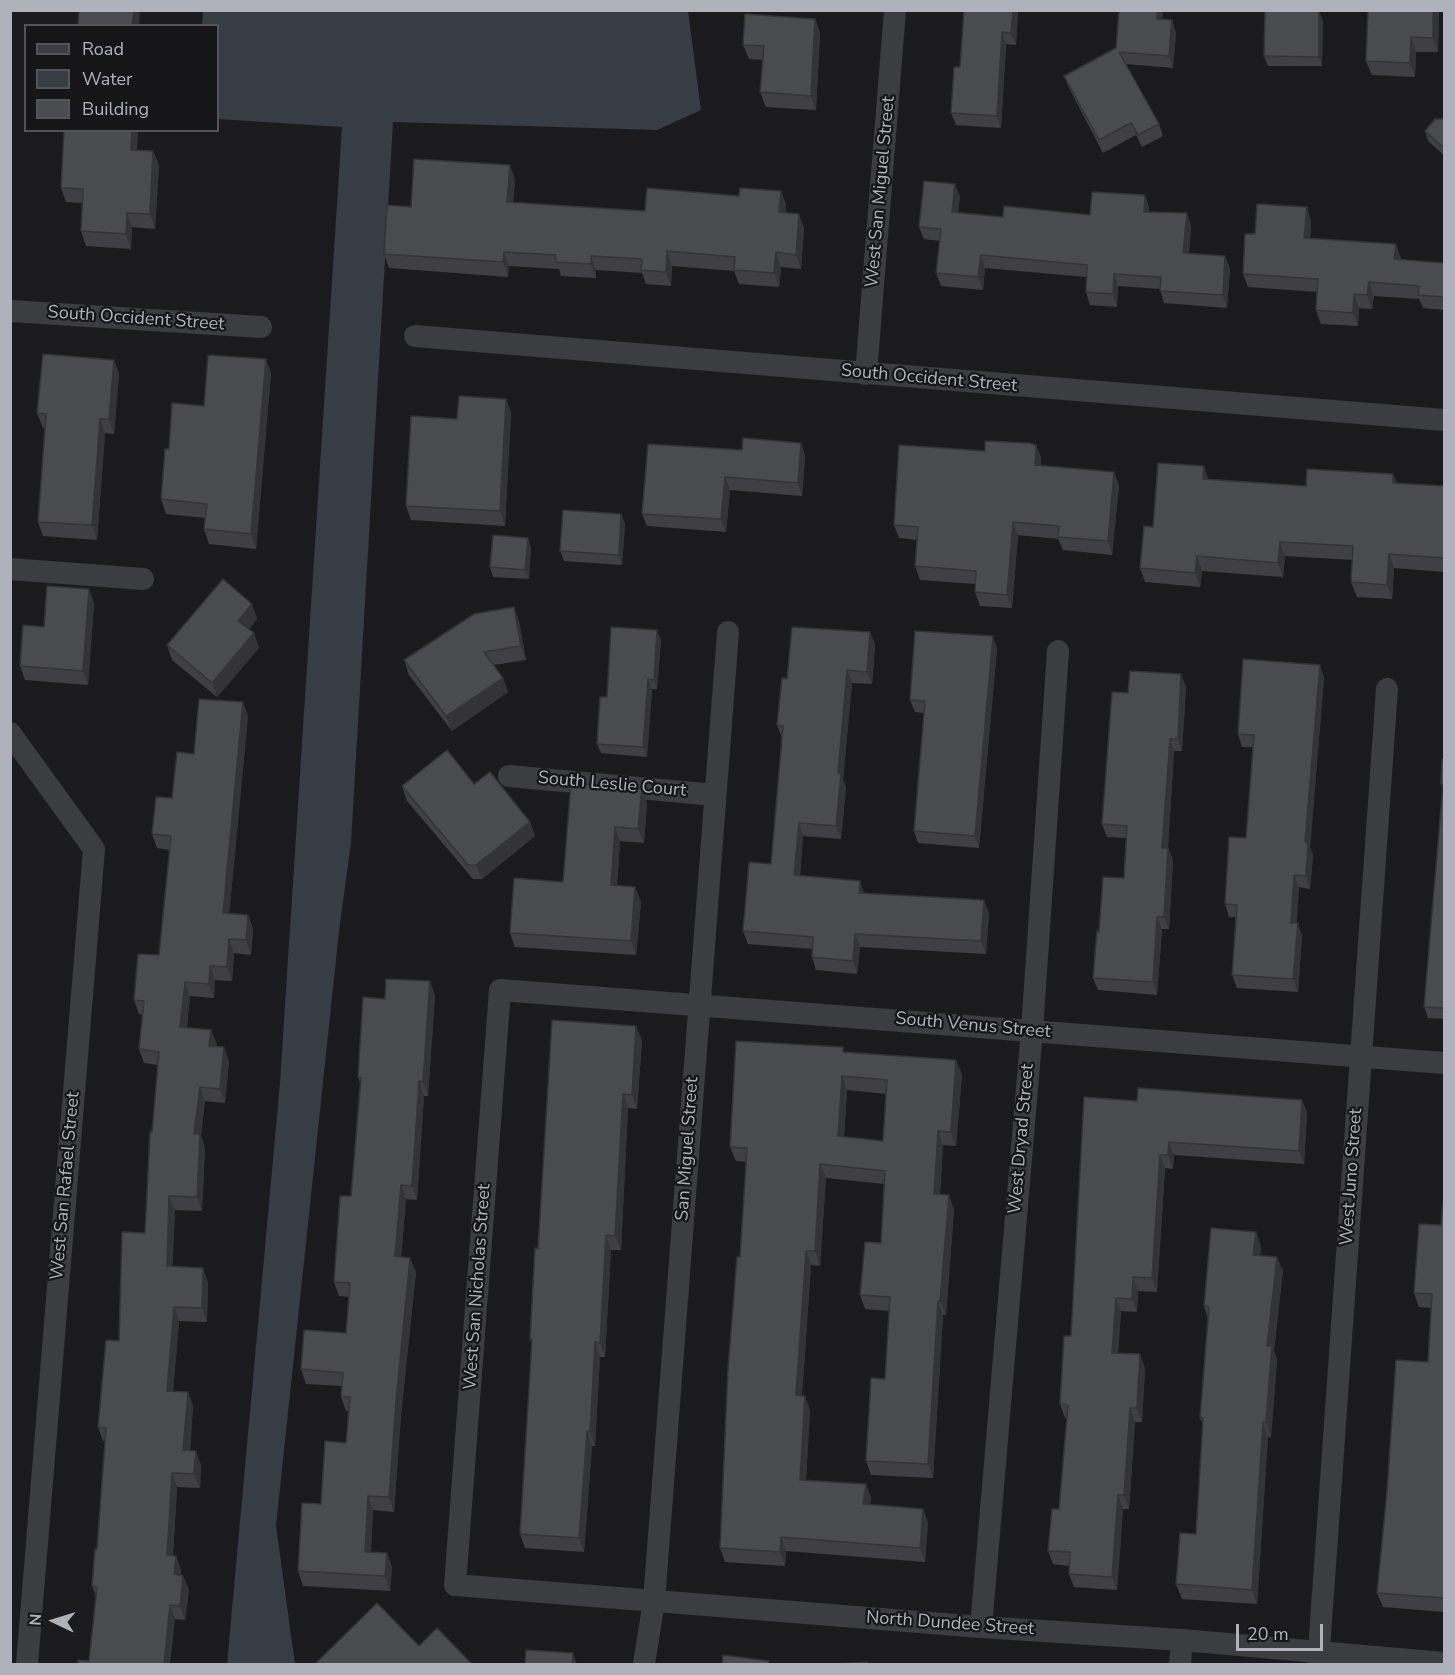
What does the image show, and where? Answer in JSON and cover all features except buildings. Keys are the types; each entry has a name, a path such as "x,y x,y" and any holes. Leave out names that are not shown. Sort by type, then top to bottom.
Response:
{"street":[{"name":"West San Miguel Street","path":"866,374 896,10"},
{"name":"South Occident Street","path":"10,311 261,327"},
{"name":"South Occident Street","path":"415,336 1444,420"},
{"path":"10,569 143,579"},
{"name":"San Miguel Street","path":"644,1665 654,1602 728,632"},
{"name":"West Dryad Street","path":"981,1627 1032,1030 1058,651"},
{"name":"West Juno Street","path":"1319,1659 1387,689"},
{"name":"West San Rafael Street","path":"10,733 94,849 27,1665"},
{"name":"South Leslie Court","path":"509,776 715,795"},
{"name":"South Venus Street","path":"500,990 1444,1063"},
{"name":"West San Nicholas Street","path":"455,1585 500,990"},
{"name":"North Dundee Street","path":"455,1585 981,1627 1182,1640 1319,1659 1444,1663"},
{"path":"1180,1665 1182,1640"}],"water":[{"path":"203,10 688,11 701,110 657,130 393,122 351,843 339,931 276,1526 295,1664 227,1664 280,1083 342,127 219,119 219,24 202,24"}]}
